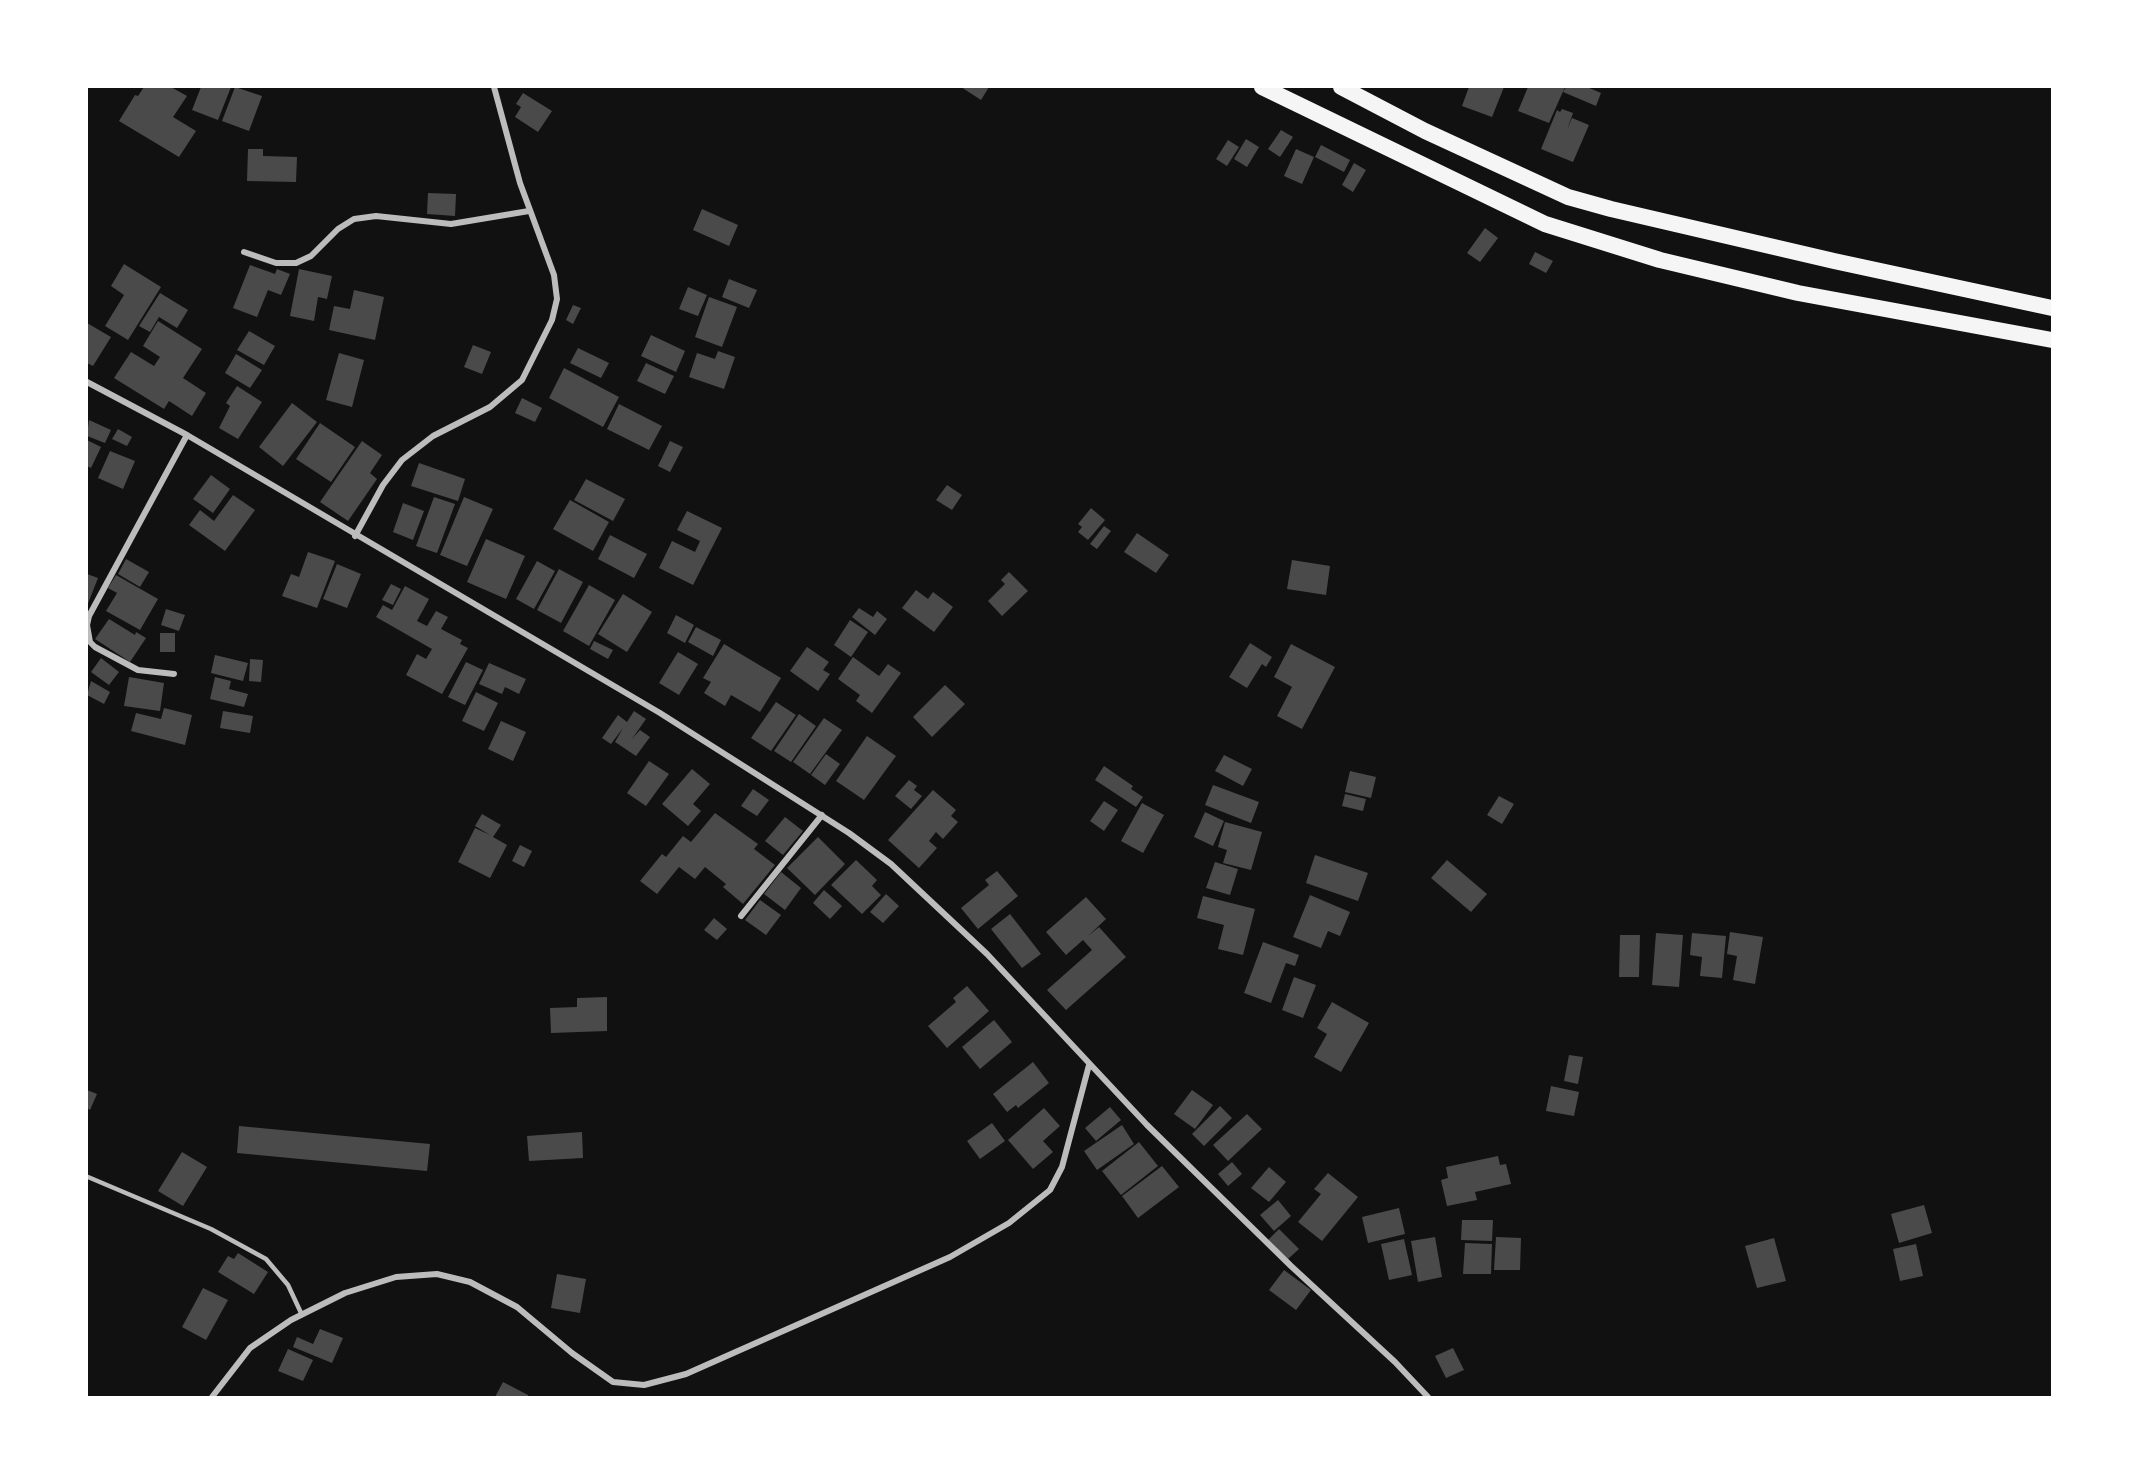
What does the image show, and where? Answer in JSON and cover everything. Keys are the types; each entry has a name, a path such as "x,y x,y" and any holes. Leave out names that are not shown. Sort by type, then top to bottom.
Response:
{"highway":[{"path":"1262,87 1545,224 1660,260 1798,293 2052,340"},
{"path":"1341,87 1425,131 1568,196 1622,212 1789,251 2052,308"}],"street":[{"path":"355,536 383,485 402,460 433,436 490,407 522,380 552,320 557,299 554,274 529,211 512,158 494,87"},
{"path":"244,252 276,263 296,263 311,256 338,229 354,219 376,216 451,224 529,211"},
{"path":"87,382 187,435 355,536 660,713 822,815 891,864 987,954 1089,1065 1216,1194 1395,1362 1428,1397"},
{"path":"174,675 138,670 95,647 90,642 87,625 89,616 187,435"},
{"path":"741,916 822,815"},
{"path":"212,1397 250,1348 302,1315 355,1290 396,1278 437,1274 470,1282 517,1307 572,1353 613,1382 644,1385 686,1374 950,1257 1009,1223 1050,1190 1062,1167 1089,1065"}],"lane":[{"path":"88,1177 212,1228 256,1253 277,1270 302,1315"}],"building":[{"path":"144,87 171,87 187,96 173,117 196,131 179,157 119,121 135,95 138,96"},
{"path":"201,87 231,87 218,120 192,110"},
{"path":"235,87 262,96 249,131 222,121"},
{"path":"961,87 989,87 981,100"},
{"path":"1469,87 1504,87 1492,117 1462,106"},
{"path":"1528,87 1565,87 1549,123 1518,111"},
{"path":"1566,87 1587,87 1601,93 1596,106 1563,92"},
{"path":"523,93 552,111 538,132 515,117 521,107 516,104"},
{"path":"1562,109 1573,113 1567,130 1572,118 1589,125 1573,162 1541,149 1557,110 1560,112"},
{"path":"1281,130 1293,137 1280,157 1268,149"},
{"path":"1246,139 1259,147 1247,167 1234,159"},
{"path":"1228,140 1239,147 1227,166 1216,159"},
{"path":"1321,145 1350,160 1344,172 1315,157"},
{"path":"248,149 263,149 263,156 297,157 296,182 247,181"},
{"path":"1296,149 1314,157 1302,184 1284,176"},
{"path":"1354,163 1366,170 1353,192 1342,185"},
{"path":"428,193 456,194 455,216 427,214"},
{"path":"702,209 738,225 729,246 693,230"},
{"path":"1485,228 1498,238 1480,262 1467,253"},
{"path":"1535,252 1553,261 1546,273 1529,264"},
{"path":"124,264 161,287 128,340 105,326 124,295 111,286"},
{"path":"250,265 275,274 277,269 290,274 281,295 268,290 257,317 233,308"},
{"path":"299,269 332,276 327,299 318,297 314,321 290,316"},
{"path":"729,279 757,290 749,308 722,297"},
{"path":"688,287 707,295 698,316 679,309"},
{"path":"354,290 384,297 375,340 329,330 334,306 350,309"},
{"path":"160,293 188,310 177,328 159,317 150,332 139,326"},
{"path":"709,297 737,307 722,347 695,337"},
{"path":"573,305 581,308 573,324 566,320"},
{"path":"158,321 202,349 183,378 206,393 192,416 169,401 164,409 114,378 131,352 154,366 160,357 143,346"},
{"path":"87,323 111,337 93,366 87,363"},
{"path":"249,331 275,346 264,365 237,350"},
{"path":"651,335 685,351 676,372 641,356"},
{"path":"473,345 491,352 482,374 464,367"},
{"path":"578,348 609,363 601,378 570,363"},
{"path":"718,351 735,357 724,389 689,377 697,353 715,359"},
{"path":"339,353 364,360 352,407 326,400"},
{"path":"236,354 262,370 250,388 225,373"},
{"path":"646,363 674,376 665,394 637,381"},
{"path":"564,368 619,397 603,427 549,398"},
{"path":"237,386 262,402 238,439 219,428 230,406 226,403"},
{"path":"522,398 542,408 535,422 515,413"},
{"path":"292,403 317,422 283,466 259,447"},
{"path":"619,404 662,426 649,450 607,429"},
{"path":"89,420 111,430 105,443 87,436"},
{"path":"320,423 355,447 331,482 296,459"},
{"path":"118,429 132,437 127,446 112,439"},
{"path":"87,440 101,447 91,468 87,466"},
{"path":"362,441 382,455 370,473 377,479 348,521 320,502"},
{"path":"670,441 683,447 670,472 658,466"},
{"path":"110,451 135,461 123,489 98,478"},
{"path":"419,463 465,479 458,501 411,486"},
{"path":"211,475 230,489 213,513 193,499"},
{"path":"586,479 625,499 613,521 574,500"},
{"path":"947,485 962,495 952,510 936,500"},
{"path":"233,495 255,510 225,551 189,525 200,510 214,521"},
{"path":"434,497 455,504 437,553 416,546"},
{"path":"464,497 493,509 467,566 440,555"},
{"path":"570,500 609,522 593,551 553,529"},
{"path":"403,503 424,511 413,540 393,532"},
{"path":"1091,508 1105,520 1088,540 1078,532 1082,527 1078,524"},
{"path":"687,511 722,528 693,585 659,568 672,541 695,552 700,541 677,530"},
{"path":"1104,526 1111,531 1097,549 1090,544"},
{"path":"1137,533 1169,555 1156,573 1124,552"},
{"path":"610,535 647,554 634,578 598,559"},
{"path":"486,539 525,556 506,599 467,582"},
{"path":"308,552 335,561 317,608 282,596 291,574 299,577"},
{"path":"126,559 149,572 140,587 118,574"},
{"path":"1292,560 1330,566 1326,595 1287,589"},
{"path":"537,561 555,571 534,609 516,599"},
{"path":"337,564 361,574 347,608 323,599"},
{"path":"559,569 583,582 561,623 537,610"},
{"path":"1009,572 1028,591 1002,616 988,601 1005,584 1001,580"},
{"path":"87,574 98,578 87,606"},
{"path":"116,575 158,599 140,630 106,611 117,593 108,588"},
{"path":"391,584 401,589 393,605 382,600"},
{"path":"589,585 615,600 589,646 563,631"},
{"path":"405,586 429,599 417,621 427,626 436,611 448,617 441,629 462,640 460,644 468,648 442,694 406,675 417,654 426,659 432,649 376,617 383,605 392,610"},
{"path":"916,590 928,599 933,592 953,607 934,632 902,608"},
{"path":"623,594 652,612 627,652 598,634"},
{"path":"859,608 873,617 877,611 887,619 875,635 852,617"},
{"path":"166,609 185,615 179,631 161,625"},
{"path":"676,615 694,625 685,643 667,633"},
{"path":"109,619 135,635 136,632 146,638 130,662 95,639"},
{"path":"850,620 868,632 851,657 834,645"},
{"path":"696,627 721,640 713,656 688,642"},
{"path":"160,633 175,633 175,652 160,652"},
{"path":"594,641 613,650 608,659 590,649"},
{"path":"1250,643 1272,657 1266,667 1262,664 1247,688 1229,677"},
{"path":"724,644 781,678 760,712 731,695 725,706 704,693 711,682 703,678"},
{"path":"1291,644 1335,667 1302,729 1277,716 1292,687 1274,677"},
{"path":"807,647 829,662 823,670 830,674 818,691 790,671"},
{"path":"678,652 698,664 679,695 659,683"},
{"path":"215,655 248,663 243,681 211,673"},
{"path":"853,657 879,676 888,664 901,673 872,713 856,701 860,695 838,679"},
{"path":"101,658 119,672 109,685 91,672"},
{"path":"250,659 263,660 261,682 249,681"},
{"path":"466,662 483,670 465,705 448,697"},
{"path":"489,663 526,679 519,694 505,687 502,694 479,684"},
{"path":"129,677 164,683 160,711 124,706"},
{"path":"215,677 231,681 229,689 248,694 244,707 210,699"},
{"path":"91,681 110,692 104,704 87,695"},
{"path":"945,685 965,704 932,737 913,717"},
{"path":"476,692 498,703 484,731 462,721"},
{"path":"776,702 796,715 771,751 751,738"},
{"path":"164,708 192,715 185,745 131,731 136,713 161,719"},
{"path":"223,711 253,716 250,733 220,728"},
{"path":"634,711 646,719 632,739 640,730 650,737 636,756 615,742 623,728 611,744 602,738 618,715 627,722"},
{"path":"799,714 816,726 791,762 774,751"},
{"path":"824,718 842,730 810,774 793,762"},
{"path":"501,721 526,732 513,761 488,749"},
{"path":"867,736 896,756 864,800 836,781"},
{"path":"826,754 840,764 825,785 811,775"},
{"path":"1224,755 1252,769 1243,786 1215,771"},
{"path":"649,761 669,774 646,806 627,793"},
{"path":"1104,766 1133,786 1131,789 1143,797 1136,807 1095,780"},
{"path":"692,769 710,784 693,804 701,811 688,826 662,804"},
{"path":"1350,771 1376,777 1371,798 1345,792"},
{"path":"909,780 917,786 914,790 922,796 911,809 895,796"},
{"path":"1213,785 1259,802 1251,823 1205,805"},
{"path":"753,789 769,800 757,816 741,806"},
{"path":"933,790 956,810 951,816 958,822 943,839 936,832 929,841 937,848 919,868 888,840"},
{"path":"1345,794 1366,799 1363,811 1342,806"},
{"path":"1499,796 1514,804 1502,824 1487,815"},
{"path":"1104,801 1118,810 1104,831 1090,821"},
{"path":"1142,803 1164,815 1143,853 1121,841"},
{"path":"1205,812 1224,821 1213,846 1194,837"},
{"path":"715,813 758,844 754,849 775,865 743,904 723,887 726,884 705,867 695,879 679,867 657,894 640,881 662,854 666,857 683,836 691,842"},
{"path":"482,814 501,825 493,837 507,845 490,878 458,862 475,828 490,835 475,826"},
{"path":"785,817 803,831 783,855 765,841"},
{"path":"1225,822 1262,832 1251,870 1223,863 1227,850 1218,847"},
{"path":"818,837 845,864 815,895 787,868"},
{"path":"520,845 532,851 524,867 512,861"},
{"path":"1315,855 1368,873 1358,901 1306,883"},
{"path":"856,860 877,880 872,886 881,895 862,914 831,885"},
{"path":"1447,860 1487,894 1471,912 1431,878"},
{"path":"1215,862 1238,869 1230,895 1206,888"},
{"path":"997,871 1018,896 978,929 961,908 989,885 985,880"},
{"path":"781,872 801,888 785,910 764,894"},
{"path":"824,890 842,906 830,919 813,903"},
{"path":"886,894 899,906 883,923 870,912"},
{"path":"1310,895 1350,912 1340,936 1328,931 1321,948 1293,937"},
{"path":"1203,896 1255,909 1243,955 1218,949 1224,925 1197,918"},
{"path":"1086,897 1106,919 1088,936 1099,927 1126,957 1066,1010 1047,990 1092,950 1083,940 1066,955 1046,932"},
{"path":"760,900 781,915 766,935 745,920"},
{"path":"1010,914 1041,954 1022,968 991,929"},
{"path":"714,918 727,929 717,940 704,930"},
{"path":"1730,932 1763,937 1755,984 1733,980 1737,956 1727,954"},
{"path":"1656,933 1683,935 1679,987 1652,985"},
{"path":"1692,933 1726,936 1722,978 1700,976 1702,957 1690,955"},
{"path":"1620,935 1640,935 1639,977 1619,977"},
{"path":"1263,942 1299,955 1295,966 1286,963 1271,1003 1244,993"},
{"path":"1294,977 1316,985 1303,1018 1282,1010"},
{"path":"967,986 989,1011 947,1048 928,1026 956,1002 953,998"},
{"path":"607,997 607,1031 551,1033 550,1008 577,1007 577,998"},
{"path":"1332,1002 1369,1023 1341,1072 1314,1057 1327,1034 1317,1028"},
{"path":"994,1020 1012,1042 980,1069 962,1047"},
{"path":"1569,1055 1583,1057 1578,1084 1564,1081"},
{"path":"1033,1062 1049,1083 1018,1108 1016,1105 1007,1112 993,1094"},
{"path":"1551,1086 1579,1092 1574,1116 1546,1111"},
{"path":"87,1090 97,1094 90,1110 87,1108"},
{"path":"1192,1090 1213,1105 1195,1129 1174,1114"},
{"path":"1220,1106 1232,1118 1204,1146 1192,1134"},
{"path":"1110,1107 1121,1120 1096,1141 1085,1128"},
{"path":"1044,1108 1060,1126 1043,1141 1053,1152 1033,1169 1008,1140"},
{"path":"1247,1114 1262,1129 1228,1161 1213,1145"},
{"path":"992,1123 1005,1141 980,1159 967,1141"},
{"path":"1122,1125 1134,1144 1097,1170 1084,1151"},
{"path":"239,1126 430,1144 427,1171 237,1153"},
{"path":"582,1132 583,1158 529,1161 527,1136"},
{"path":"1139,1142 1158,1166 1121,1195 1102,1171"},
{"path":"182,1152 207,1167 183,1206 158,1191"},
{"path":"1498,1156 1500,1165 1506,1164 1511,1184 1475,1192 1477,1200 1447,1206 1441,1180 1448,1178 1446,1167"},
{"path":"1232,1162 1242,1174 1228,1186 1218,1174"},
{"path":"1162,1166 1179,1187 1138,1218 1122,1196"},
{"path":"1269,1167 1286,1182 1269,1202 1251,1188"},
{"path":"1328,1173 1358,1197 1322,1241 1298,1222 1321,1194 1314,1189"},
{"path":"1278,1200 1291,1216 1274,1231 1260,1215"},
{"path":"1924,1205 1932,1233 1899,1243 1891,1214"},
{"path":"1399,1208 1405,1234 1368,1243 1362,1217"},
{"path":"1462,1220 1493,1220 1492,1241 1461,1240"},
{"path":"1279,1229 1299,1249 1288,1259 1268,1240"},
{"path":"1435,1237 1442,1277 1418,1282 1411,1241"},
{"path":"1496,1237 1521,1238 1520,1270 1494,1270"},
{"path":"1774,1238 1786,1281 1757,1288 1745,1246"},
{"path":"1404,1239 1412,1275 1389,1280 1381,1244"},
{"path":"1465,1243 1492,1244 1491,1274 1463,1274"},
{"path":"1916,1244 1923,1276 1900,1281 1893,1249"},
{"path":"238,1253 268,1272 254,1294 218,1272 228,1256 234,1259"},
{"path":"1284,1270 1311,1290 1296,1310 1269,1290"},
{"path":"557,1274 586,1279 580,1313 551,1308"},
{"path":"203,1288 228,1300 206,1340 182,1327"},
{"path":"320,1329 343,1338 332,1363 293,1347 297,1337 313,1344"},
{"path":"1453,1348 1464,1370 1446,1378 1435,1356"},
{"path":"288,1349 313,1360 303,1381 278,1371"},
{"path":"503,1382 528,1395 528,1397 495,1397"}]}
